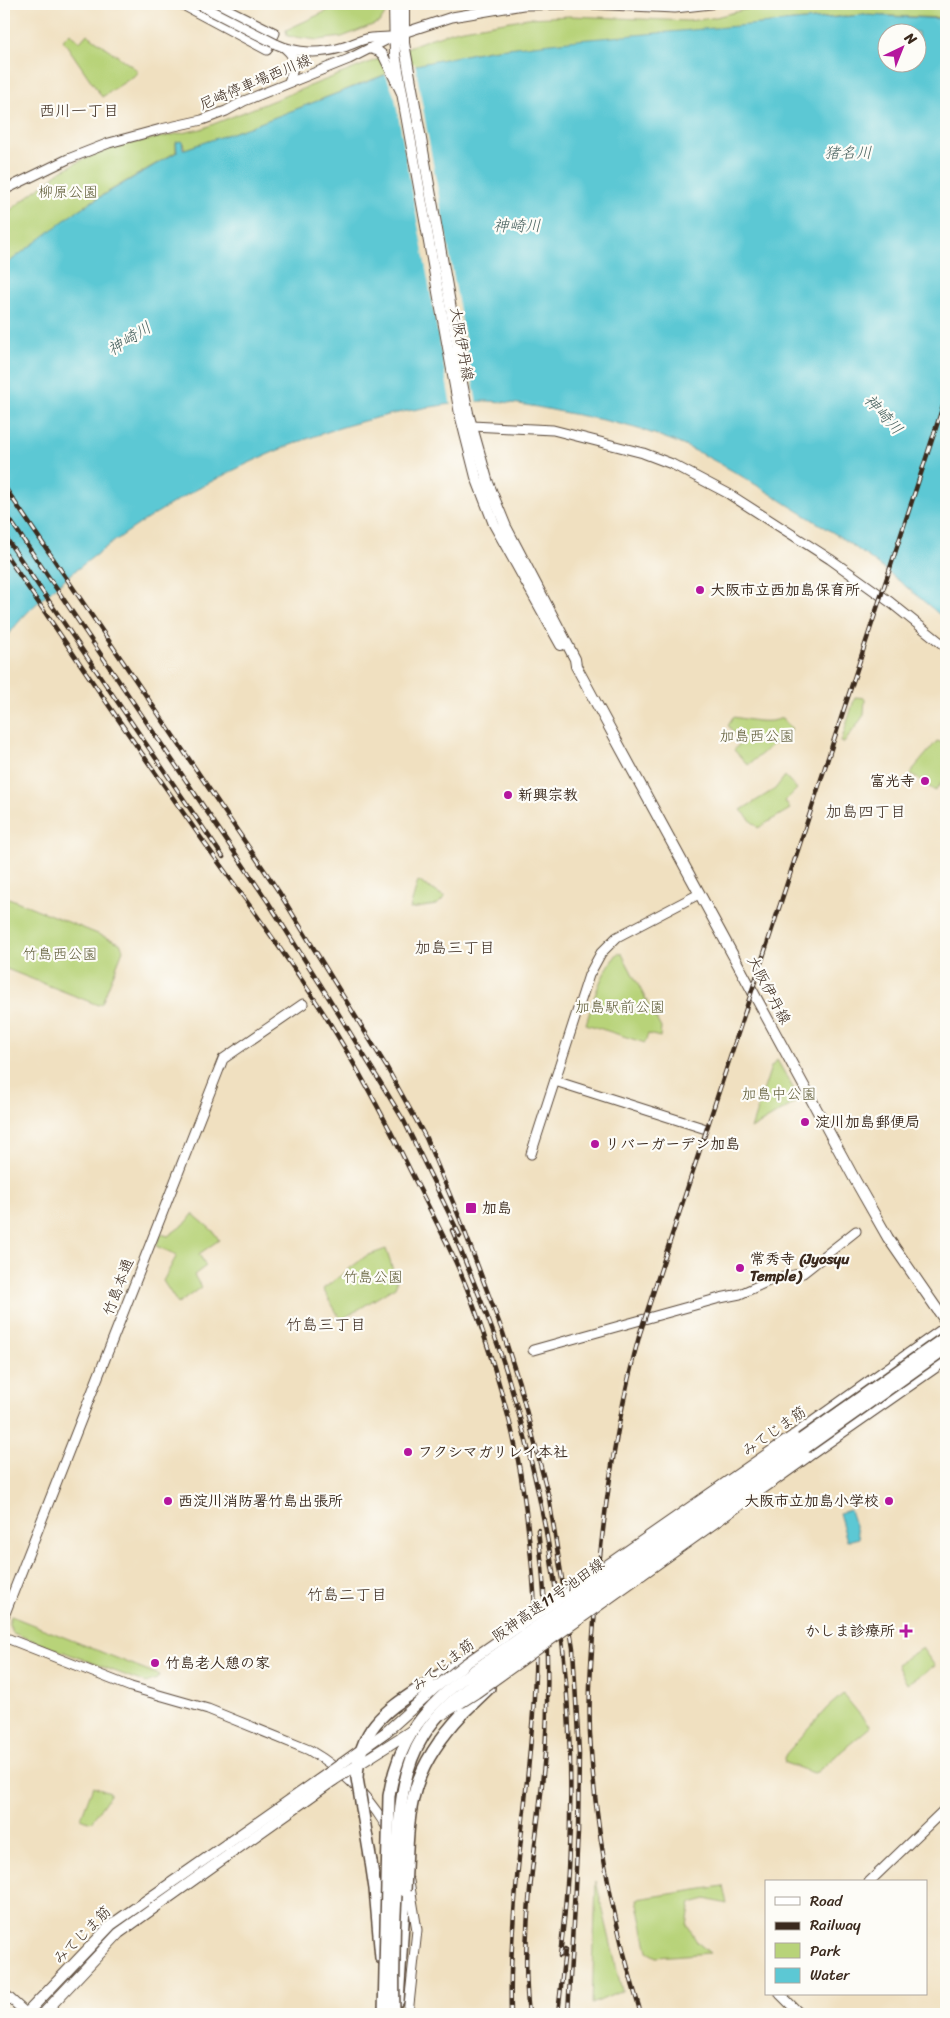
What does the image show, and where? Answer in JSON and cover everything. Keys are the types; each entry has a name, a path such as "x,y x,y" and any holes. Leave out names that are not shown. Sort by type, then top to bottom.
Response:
{"highway":[{"name":"阪神高速11号池田線","path":"384,2014 389,1796 396,1762 410,1732 426,1711 461,1680 946,1337"},
{"name":"阪神高速11号池田線","path":"395,2014 396,1892 402,1798 414,1751 431,1723 454,1699 475,1683 946,1348"},
{"path":"384,1994 376,1889 358,1788 358,1766 363,1742 374,1724 407,1697 452,1666 514,1631"},
{"path":"395,2014 410,1808 413,1793 424,1765 449,1728 506,1671"}],"main road":[{"name":"大阪伊丹線","path":"399,5 402,94 468,423 488,483 506,528 575,659 576,666 879,1223 946,1322"},
{"name":"大阪伊丹線","path":"399,40 458,343 468,423"},
{"name":"みてじま筋","path":"43,2014 123,1930 330,1777 458,1670 946,1327"},
{"name":"みてじま筋","path":"26,2014 111,1925 330,1777 462,1703 946,1360"}],"street":[{"path":"181,4 267,50 275,33 217,4"},
{"path":"198,4 286,48 324,52 366,39 399,40 452,17 523,5 587,4 675,8 711,4"},
{"name":"尼崎停車場西川線","path":"4,190 68,159 110,143 202,120 289,82 399,40"},
{"path":"286,48 293,55 294,63 289,82"},
{"path":"375,50 402,94"},
{"path":"468,423 553,430 642,452 677,467 729,494 830,559 890,602 946,648"},
{"path":"532,1154 589,975 601,953 617,937 699,894"},
{"name":"竹島本通","path":"4,1616 223,1059 303,1004"},
{"path":"555,1080 703,1128"},
{"path":"533,1350 740,1294 771,1280 803,1273 856,1231"},
{"path":"4,1637 131,1687 208,1709 295,1744 322,1757 347,1778 379,1815 392,1836 409,1881 416,1930 408,2014"},
{"path":"871,1880 895,1854 946,1808"},
{"path":"4,1993 26,2014"},
{"path":"782,1996 800,2014"}],"green space":[{"path":"342,4 385,4 385,14 380,22 342,37 318,40 287,36 286,30"},
{"name":"柳原公園","path":"767,4 946,4 946,18 863,15 836,17 489,50 418,65 384,75 250,127 185,149 182,141 176,142 176,152 84,206 4,266 4,215 61,171 84,159 118,146 201,129 429,39 458,30 528,18 571,16 688,21 712,18"},
{"path":"70,33 80,42 87,34 137,70 137,74 102,97 63,40"},
{"path":"855,697 865,698 864,715 844,743 841,742"},
{"name":"加島西公園","path":"733,717 764,721 782,718 792,729 748,765 734,750 741,742 728,725"},
{"path":"937,741 946,744 946,777 935,791 910,773"},
{"path":"785,776 797,789 785,801 790,809 758,828 741,810 775,789"},
{"path":"418,881 445,897 437,905 410,909"},
{"name":"竹島西公園","path":"4,896 120,943 123,950 102,1003 98,1005 4,968"},
{"name":"加島駅前公園","path":"618,953 622,954 661,1028 660,1037 648,1034 645,1043 586,1024 602,978"},
{"name":"加島中公園","path":"777,1060 800,1100 751,1129 771,1067"},
{"path":"193,1214 213,1231 219,1240 199,1254 206,1266 194,1275 201,1287 178,1304 163,1281 177,1255 156,1246 161,1234 168,1236 187,1222"},
{"name":"竹島公園","path":"386,1249 397,1282 395,1287 341,1320 323,1289 366,1256"},
{"path":"11,1616 159,1675 157,1679 146,1683 13,1633 9,1623"},
{"path":"922,1648 935,1666 907,1684 897,1664"},
{"path":"843,1694 870,1727 817,1772 814,1773 785,1763 784,1758 786,1754 827,1708"},
{"path":"93,1786 110,1792 110,1795 91,1822 81,1818"},
{"path":"596,1881 622,1991 592,2004"},
{"path":"723,1886 727,1904 706,1899 691,1903 687,1925 697,1942 710,1953 657,1957 648,1952 637,1899"}],"water":[{"name":"神崎川","path":"863,15 946,19 946,620 894,577 840,537 733,471 688,447 645,431 610,422 525,405 480,401 424,408 363,421 304,440 220,477 157,513 91,559 36,604 22,618 4,642 4,266 78,210 177,152 176,142 182,141 183,149 185,149 252,126 385,75 416,65 490,50 578,40"},
{"path":"850,1510 859,1538 847,1541 839,1513"}],"pier":[{"path":"415,63 477,404 451,406 395,98 385,73"}],"railway":[{"path":"641,2014 615,1917 603,1851 594,1784 590,1732 591,1674 596,1597 607,1497 624,1398 640,1333 946,397"},
{"path":"4,486 279,892 386,1066 426,1138 460,1219 503,1333 519,1383 549,1498 573,1648 579,1753 578,1833 568,2014"},
{"path":"4,511 268,902 327,995 404,1121 460,1236"},
{"path":"4,535 223,857"},
{"path":"4,552 151,767 311,994 349,1055 391,1132 449,1248 468,1291 492,1359 512,1432 527,1516 536,1634 531,1743 511,1960 511,2014"},
{"path":"452,1230 487,1315 505,1367 525,1438 542,1511 555,1584 564,1658 569,1733 570,1808 567,1882 560,1956"},
{"path":"529,2014 526,1949 545,1753 547,1697 544,1586 538,1530"},
{"path":"558,2014 565,1950"}],"place":[{"name":"大阪市立西加島保育所","path":"700,590"},
{"name":"富光寺","path":"925,781"},
{"name":"新興宗教","path":"508,795"},
{"name":"淀川加島郵便局","path":"805,1122"},
{"name":"リバーガーデン加島","path":"595,1144"},
{"name":"加島","path":"471,1208"},
{"name":"常秀寺 (Jyosyu Temple)","path":"740,1268"},
{"name":"フクシマガリレイ本社","path":"408,1452"},
{"name":"西淀川消防署竹島出張所","path":"168,1501"},
{"name":"大阪市立加島小学校","path":"889,1501"},
{"name":"かしま診療所","path":"906,1631"},
{"name":"竹島老人憩の家","path":"155,1663"}],"district":[{"name":"西川一丁目","path":"79,110"},
{"name":"加島四丁目","path":"866,811"},
{"name":"加島三丁目","path":"455,947"},
{"name":"竹島三丁目","path":"326,1324"},
{"name":"竹島二丁目","path":"347,1594"}],"water label":[{"name":"猪名川","path":"848,152"}]}
